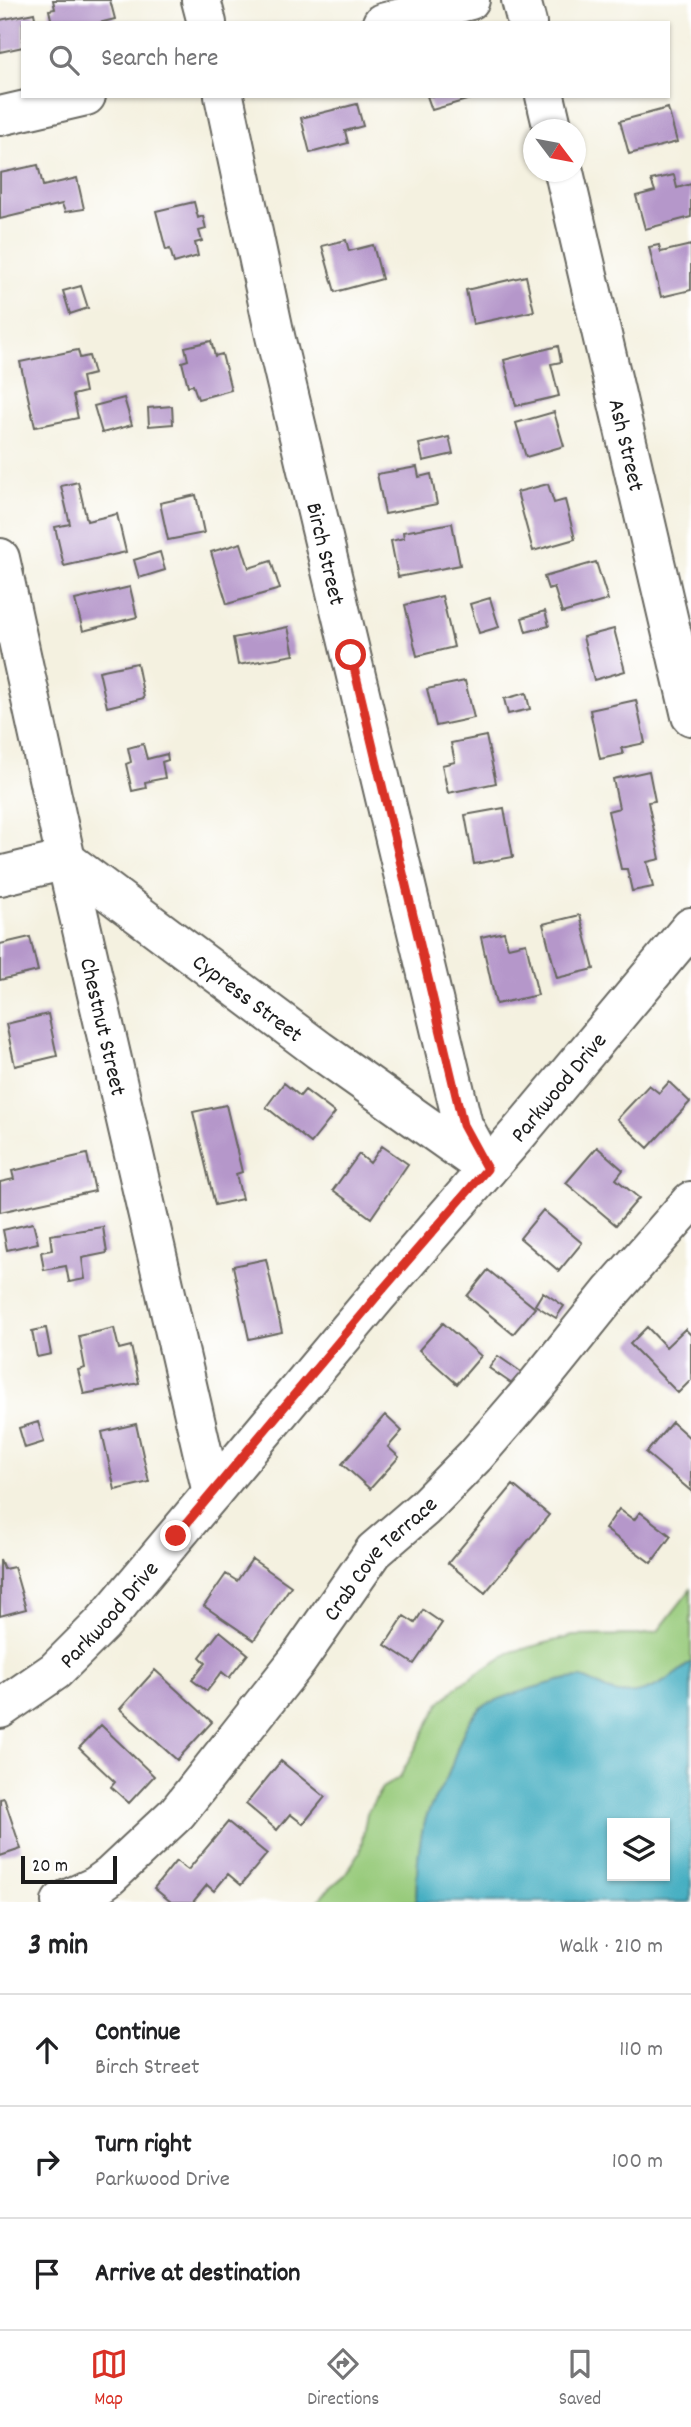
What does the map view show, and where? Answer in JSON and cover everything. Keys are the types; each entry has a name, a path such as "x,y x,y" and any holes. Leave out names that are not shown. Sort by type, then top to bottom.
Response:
{"street":[{"path":"201,0 206,21"},
{"path":"390,21 470,0"},
{"path":"521,0 526,21"},
{"path":"0,116 77,98"},
{"name":"Birch Street","path":"224,98 275,336 463,1125 487,1169"},
{"path":"545,98 550,119"},
{"name":"Ash Street","path":"566,182 691,716"},
{"name":"Chestnut Street","path":"0,558 66,860 212,1493"},
{"path":"0,876 66,860"},
{"name":"Cypress Street","path":"66,860 319,1050 487,1169"},
{"name":"Parkwood Drive","path":"0,1709 55,1671 87,1640 691,927"},
{"name":"Crab Cove Terrace","path":"61,1902 89,1890 110,1876 177,1813 273,1693 374,1550 441,1491 483,1447 612,1291 691,1201"}],"green space":[{"path":"691,1589 691,1662 663,1682 643,1691 621,1693 606,1690 581,1678 560,1681 498,1700 474,1715 465,1729 447,1776 426,1818 419,1849 416,1902 318,1902 324,1893 345,1875 360,1852 367,1813 382,1788 400,1777 440,1703 459,1685 511,1652 573,1636 641,1635 658,1631"}],"water":[{"path":"691,1662 691,1902 416,1902 419,1849 426,1818 447,1776 465,1730 480,1709 512,1695 572,1679 581,1678 621,1693 643,1691 663,1682"}],"building":[{"path":"53,0 110,0 115,19 52,21 49,10 55,9"},
{"path":"34,13 36,21 21,21 21,47 0,52 0,20"},
{"path":"428,98 474,98 432,110"},
{"path":"357,104 363,126 345,131 348,143 310,153 301,118"},
{"path":"668,108 677,142 629,154 620,121"},
{"path":"38,165 43,186 77,178 84,209 65,212 62,204 0,219 0,173"},
{"path":"674,175 677,188 691,184 691,217 645,229 636,196 655,191 651,180"},
{"path":"194,202 198,218 203,216 206,229 199,231 202,241 195,243 198,256 174,263 170,249 166,250 156,211"},
{"path":"346,240 349,251 373,245 382,279 335,292 322,246"},
{"path":"659,245 661,252 691,245 691,290 661,297 649,247"},
{"path":"526,276 534,311 473,324 466,290"},
{"path":"81,286 88,308 70,314 63,291"},
{"path":"211,341 215,356 222,354 231,390 198,399 193,385 188,386 182,362 188,360 185,347"},
{"path":"558,346 561,362 551,364 559,396 516,406 504,360"},
{"path":"78,350 80,358 89,356 94,374 82,377 85,392 73,395 78,418 35,427 20,362"},
{"path":"124,398 132,425 102,433 94,406"},
{"path":"172,406 173,424 149,426 148,408"},
{"path":"554,412 564,446 526,457 516,423"},
{"path":"449,437 453,454 423,461 419,444"},
{"path":"417,467 419,477 431,474 437,504 385,514 377,474"},
{"path":"78,482 87,521 117,514 126,552 64,566 55,527 70,524 61,486"},
{"path":"548,484 554,503 565,500 575,539 533,551 517,492"},
{"path":"196,495 204,533 168,540 160,503"},
{"path":"452,523 460,565 398,577 391,541 404,538 403,532"},
{"path":"241,543 249,568 271,561 280,589 227,604 211,552"},
{"path":"160,552 165,570 139,578 134,560"},
{"path":"596,562 608,600 562,613 554,587 548,589 544,577"},
{"path":"130,587 137,617 83,631 75,600"},
{"path":"442,596 454,647 417,656 405,605"},
{"path":"490,598 499,627 479,633 470,604"},
{"path":"545,611 549,626 526,632 522,618"},
{"path":"288,627 294,655 238,665 233,638"},
{"path":"614,629 625,671 594,680 583,637"},
{"path":"137,663 144,698 107,707 99,671"},
{"path":"465,681 474,718 436,726 427,689"},
{"path":"526,693 530,709 508,714 504,699"},
{"path":"636,700 645,743 621,748 623,754 600,759 590,710"},
{"path":"486,736 496,783 448,793 442,765 455,762 451,743"},
{"path":"143,744 147,759 167,754 168,760 162,762 165,778 145,782 146,788 132,791 126,764 131,762 128,748"},
{"path":"649,771 655,801 648,802 660,859 647,862 653,887 632,891 627,869 621,869 608,811 619,808 613,779"},
{"path":"504,808 513,857 474,864 465,815"},
{"path":"580,915 594,969 557,978 543,924"},
{"path":"504,932 508,947 526,943 538,995 496,1004 481,937"},
{"path":"30,937 38,971 0,980 0,944"},
{"path":"48,1014 57,1056 15,1066 6,1024"},
{"path":"669,1082 690,1102 648,1148 617,1119 649,1085 659,1093"},
{"path":"284,1083 300,1096 305,1090 335,1113 311,1143 266,1107"},
{"path":"226,1105 242,1172 236,1174 242,1199 215,1205 193,1112"},
{"path":"382,1146 408,1164 371,1218 333,1190 359,1154 370,1163"},
{"path":"597,1147 623,1170 616,1179 639,1198 616,1225 566,1183"},
{"path":"87,1154 95,1191 0,1212 0,1182 14,1179 12,1171"},
{"path":"543,1210 582,1243 559,1271 520,1238"},
{"path":"33,1223 38,1243 7,1250 3,1230"},
{"path":"103,1227 107,1253 82,1258 85,1279 69,1282 66,1266 44,1270 41,1252 52,1250 50,1235"},
{"path":"266,1259 282,1332 249,1339 233,1266"},
{"path":"488,1270 535,1308 513,1334 467,1296"},
{"path":"543,1292 564,1306 556,1318 535,1305"},
{"path":"443,1323 481,1356 457,1384 419,1350"},
{"path":"647,1327 666,1347 685,1329 691,1335 691,1380 678,1393 630,1344"},
{"path":"46,1328 51,1354 37,1357 32,1331"},
{"path":"114,1328 119,1349 131,1346 139,1383 84,1394 78,1370 85,1368 79,1336"},
{"path":"498,1356 524,1374 515,1386 489,1368"},
{"path":"385,1415 402,1431 388,1447 399,1457 370,1489 342,1464"},
{"path":"38,1422 44,1442 25,1448 19,1428"},
{"path":"672,1422 691,1439 691,1491 646,1453"},
{"path":"136,1424 149,1482 115,1490 102,1432"},
{"path":"513,1485 549,1515 485,1593 448,1563"},
{"path":"619,1509 634,1520 640,1512 671,1536 651,1563 605,1529"},
{"path":"0,1559 4,1569 14,1567 26,1609 0,1616"},
{"path":"252,1559 291,1586 254,1640 204,1606 226,1574 237,1581"},
{"path":"423,1610 442,1623 414,1664 385,1645 404,1616 415,1623"},
{"path":"220,1631 248,1654 229,1678 222,1672 207,1691 192,1680 206,1663 200,1657"},
{"path":"155,1670 212,1722 177,1760 120,1709"},
{"path":"101,1725 154,1776 129,1803 111,1787 115,1782 79,1748"},
{"path":"281,1761 325,1797 303,1824 290,1814 277,1830 246,1804"},
{"path":"4,1798 21,1849 0,1856 0,1799"},
{"path":"228,1822 267,1854 241,1885 228,1874 214,1891 207,1885 193,1902 171,1902 154,1888 176,1861 188,1870"}],"route":[{"path":"176,1536 487,1169 463,1125 351,655"}]}
